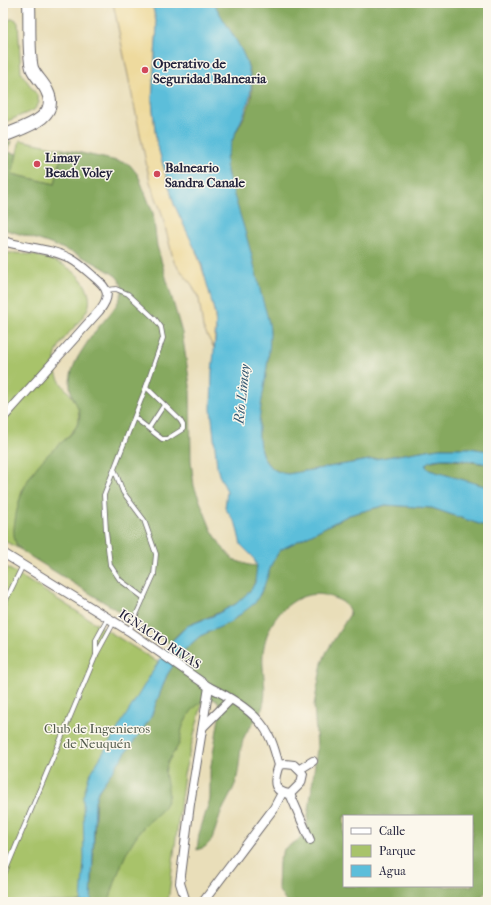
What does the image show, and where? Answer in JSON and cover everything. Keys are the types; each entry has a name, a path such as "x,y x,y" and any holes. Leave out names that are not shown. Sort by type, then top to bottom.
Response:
{"street":[{"path":"3,129 36,114 44,104 42,94 25,67 22,3"},
{"path":"3,136 41,119 48,112 50,106 48,93 32,68 29,3"},
{"path":"3,241 72,259 101,282 106,290 107,300 99,311 3,418"},
{"name":"IGNACIO RIVAS","path":"3,553 129,631 209,687 245,710 260,723 269,735 279,765"},
{"path":"186,902 180,883 194,773 204,727 209,687"},
{"path":"204,727 230,700"},
{"path":"300,769 314,761"},
{"path":"203,902 286,793 301,782 303,774 300,769 294,765 279,765 275,777 278,790 286,793 310,840"}],"lane":[{"path":"106,290 116,288 128,294 155,319 161,327 163,338 135,418 115,471 104,495 110,565 120,580 144,598"},
{"path":"135,418 162,439 167,439 183,429 183,424 146,388"},
{"path":"149,428 164,405"},
{"path":"115,471 123,492 144,520 156,554 154,575 129,631"},
{"path":"3,606 23,565"},
{"path":"96,655 96,640 111,620"},
{"path":"3,877 111,620"}],"green space":[{"path":"214,3 488,3 488,451 470,448 439,448 288,474 274,469 265,460 260,447 259,417 267,368 270,331 226,167 231,142 251,100 251,80 239,46"},
{"path":"10,19 15,19 18,23 21,73 37,95 39,103 34,110 3,123 3,27"},
{"name":"Limay Beach Voley","path":"20,140 63,149 55,184 12,174"},
{"path":"11,141 8,152 17,154 12,174 55,184 63,149 130,165 138,175 153,213 157,246 182,333 190,385 191,461 194,486 211,529 222,547 234,560 257,566 256,579 251,590 243,598 222,611 188,626 170,643 23,552 15,541 14,527 17,510 27,481 39,464 73,432 79,420 79,409 72,395 70,385 74,366 89,339 117,304 121,295 122,287 116,276 89,260 61,248 3,229 3,143"},
{"path":"3,253 38,256 61,264 80,278 89,295 88,308 84,315 61,342 55,358 57,376 78,407 79,416 77,426 22,490 14,530 16,545 21,550 3,540"},
{"path":"443,459 488,464 488,487 429,470 426,467 427,462"},
{"path":"386,505 432,508 488,527 488,891 474,902 286,902 278,889 279,862 284,849 300,839 307,825 317,748 314,705 322,663 327,651 350,614 345,604 339,600 328,596 314,594 304,596 291,603 278,615 269,631 263,657 265,688 264,704 243,740 236,782 220,815 211,841 205,847 197,850 199,834 210,799 210,771 220,712 218,701 209,698 204,700 192,710 186,719 179,744 166,768 165,773 169,794 166,803 161,811 144,826 130,846 118,874 109,902 91,902 96,796 102,785 150,719 167,675 181,653 200,636 238,617 260,595 272,563 280,550 349,515"},
{"name":"Club de Ingenieros de Neuquén","path":"3,565 205,692 184,774 168,902 3,902"}],"sand":[{"name":"Balneario Sandra Canale","path":"113,3 152,3 157,26 152,100 156,140 174,204 195,248 211,295 216,323 214,348 203,328 199,299 192,285 174,262 161,211 150,182"}],"water":[{"name":"Río Limay","path":"152,3 214,3 240,47 248,66 251,85 250,95 245,112 227,155 226,166 254,263 270,329 269,351 259,422 261,450 266,461 275,470 288,474 439,448 470,448 488,451 488,464 465,460 445,459 429,461 425,465 429,470 488,487 488,527 432,508 386,505 349,515 280,550 272,563 264,586 255,603 229,623 200,636 181,653 167,675 150,719 98,791 95,801 91,902 81,902 84,859 83,797 89,776 170,643 187,626 213,616 236,604 250,591 255,583 257,566 253,557 241,545 236,524 225,508 227,491 219,475 217,466 211,409 212,372 216,331 215,314 201,262 174,204 156,140 152,100 157,26"}],"place":[{"name":"Operativo de Seguridad Balnearia","path":"145,70"},
{"name":"Limay Beach Voley","path":"37,164"},
{"name":"Balneario Sandra Canale","path":"157,174"}]}
